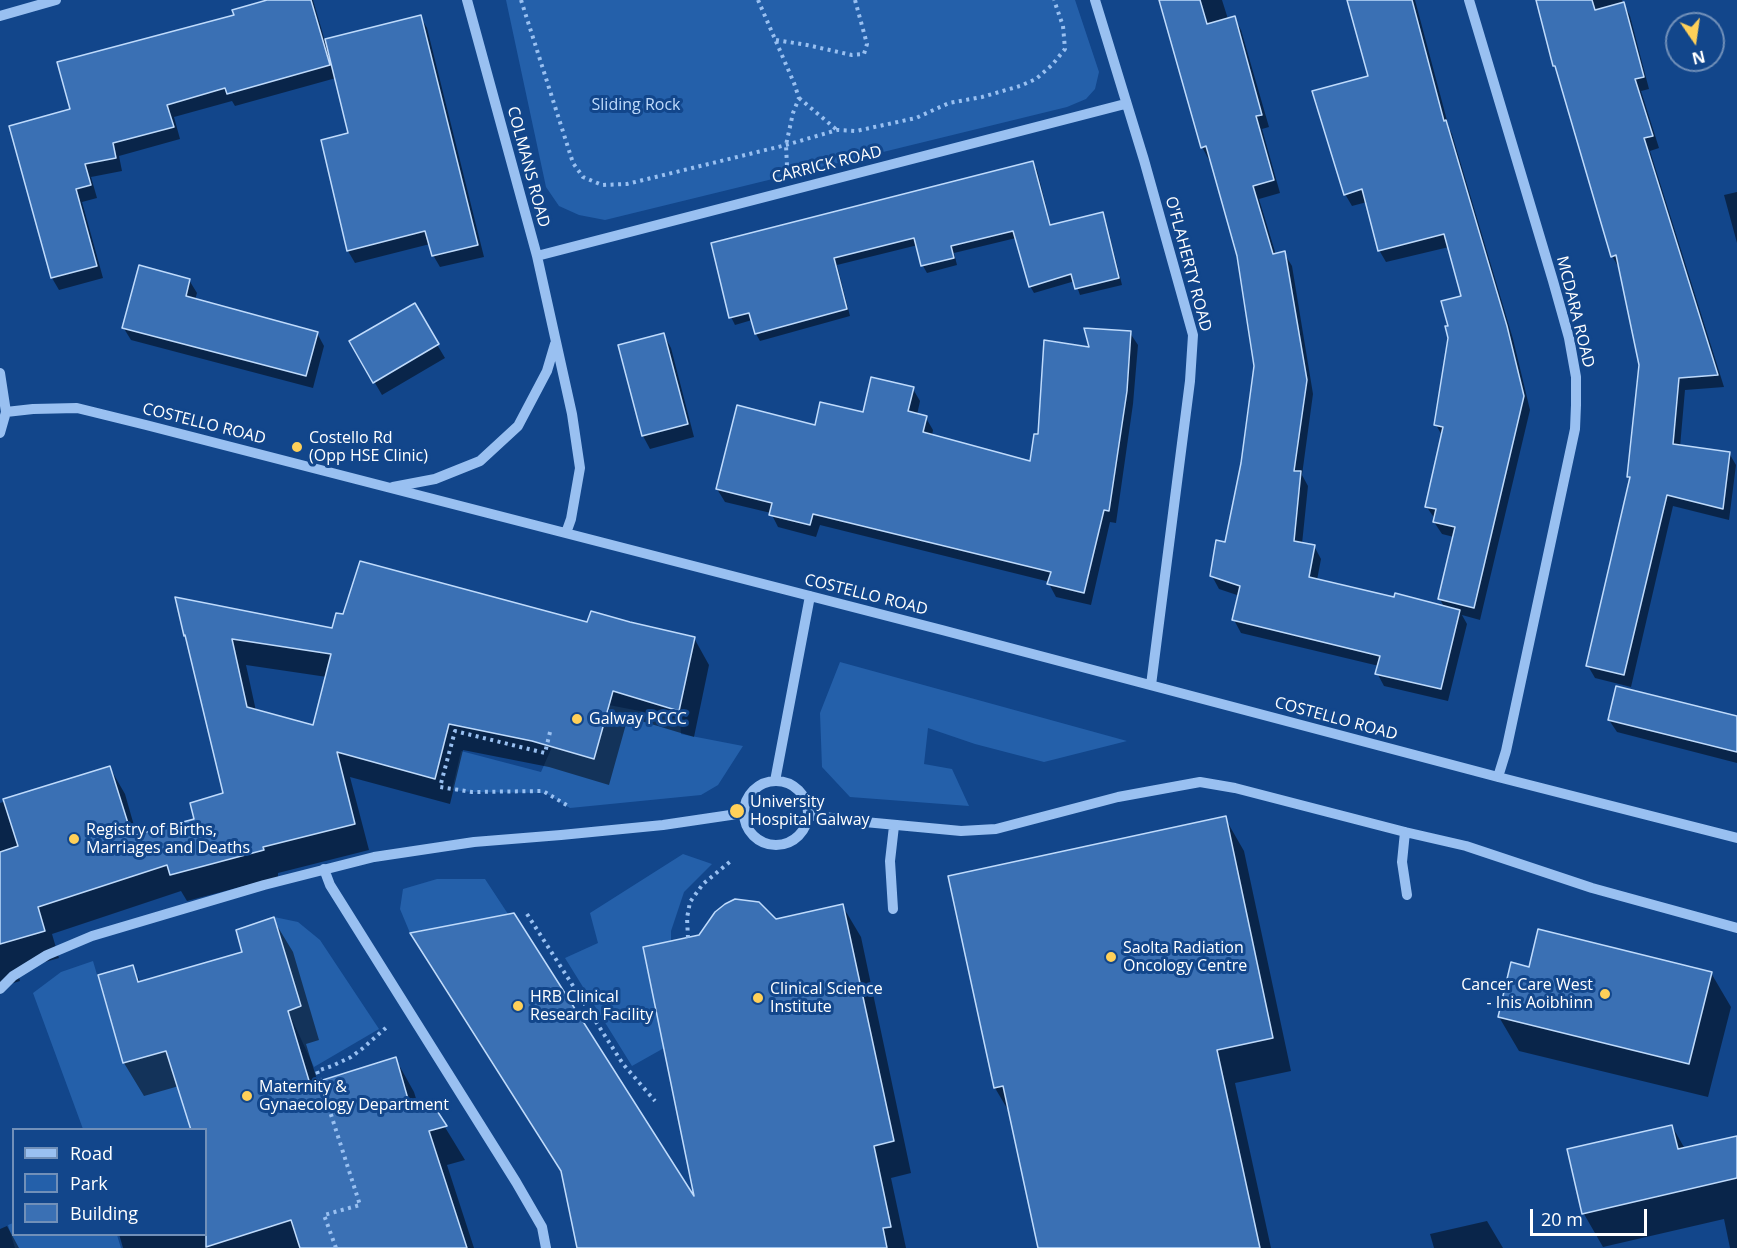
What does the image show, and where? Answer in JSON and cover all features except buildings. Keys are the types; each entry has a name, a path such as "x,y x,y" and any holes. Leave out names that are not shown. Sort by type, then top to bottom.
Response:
{"street":[{"path":"0,16 56,0"},
{"name":"COLMANS ROAD","path":"467,0 537,256 572,414 580,468 571,519 566,533"},
{"name":"O'FLAHERTY ROAD","path":"1095,0 1144,160 1193,335 1190,381 1151,685"},
{"name":"MCDARA ROAD","path":"1469,0 1553,281 1569,338 1576,377 1575,429 1506,751 1498,777"},
{"name":"CARRICK ROAD","path":"537,256 1125,104"},
{"name":"COLMANS ROAD","path":"390,488 435,479 480,461 518,426 547,371 556,342"},
{"path":"0,373 6,412 0,433"},
{"name":"COSTELLO ROAD","path":"6,412 77,408 810,596 1737,838"},
{"path":"775,781 810,596"},
{"path":"775,781 786,782 796,787 808,805 809,815 806,826 792,842 770,845 751,834 744,813 749,795 765,782 775,781"},
{"path":"809,815 894,826 962,831 996,829 1118,797 1200,782 1235,788 1466,846 1592,888 1737,928"},
{"path":"0,989 13,976 47,955 92,936 264,885 374,857 474,842 561,836 663,825 744,813"},
{"path":"893,909 890,861 894,826"},
{"path":"1405,832 1402,862 1407,895"},
{"path":"324,869 330,885 516,1182 542,1227 546,1248"}],"path":[{"path":"521,0 573,163 583,177 602,184 627,184 786,145 837,130 856,130 916,118 949,103 982,97 1020,86 1036,79 1065,49 1063,26 1054,0"},
{"path":"758,0 799,98 837,130"},
{"path":"776,40 852,55 864,54 867,44 855,0"},
{"path":"787,191 786,145 799,98"},
{"path":"550,732 544,753 455,731 440,787 472,792 543,791 570,808"},
{"path":"688,938 687,918 690,902 703,884 732,860"},
{"path":"527,914 623,1064 655,1101"},
{"path":"336,1248 324,1215 360,1205 317,1071 351,1057 390,1024"}],"green space":[{"name":"Sliding Rock","path":"506,0 1075,0 1099,72 1095,89 1086,99 1067,107 605,220 579,215 559,206 546,187"},
{"path":"840,662 1127,741 1044,762 975,744 928,728 924,764 952,769 969,806 850,797 822,767 820,713"},
{"path":"609,705 680,719 681,734 743,746 718,785 701,795 570,808 546,793 452,790 461,751 541,772 552,747 594,759"},
{"path":"683,854 712,864 684,892 671,931 671,942 643,948 664,1048 632,1066 565,958 598,943 590,913"},
{"path":"437,879 485,879 508,914 410,933 400,909 403,889"},
{"path":"274,917 298,922 320,940 379,1029 314,1067 288,1011 301,1006"},
{"path":"93,961 123,1063 166,1051 191,1128 83,1128 33,993 61,972"},
{"path":"12,1223 12,1236 117,1236 121,1248 15,1248 8,1225"}],"place":[{"name":"Costello Rd (Opp HSE Clinic)","path":"297,447"},
{"name":"Galway PCCC","path":"577,719"},
{"name":"University Hospital Galway","path":"737,811"},
{"name":"Registry of Births, Marriages and Deaths","path":"74,839"},
{"name":"Saolta Radiation Oncology Centre","path":"1111,957"},
{"name":"Cancer Care West - Inis Aoibhinn","path":"1605,994"},
{"name":"Clinical Science Institute","path":"758,998"},
{"name":"HRB Clinical Research Facility","path":"518,1006"},
{"name":"Maternity & Gynaecology Department","path":"247,1096"}]}
